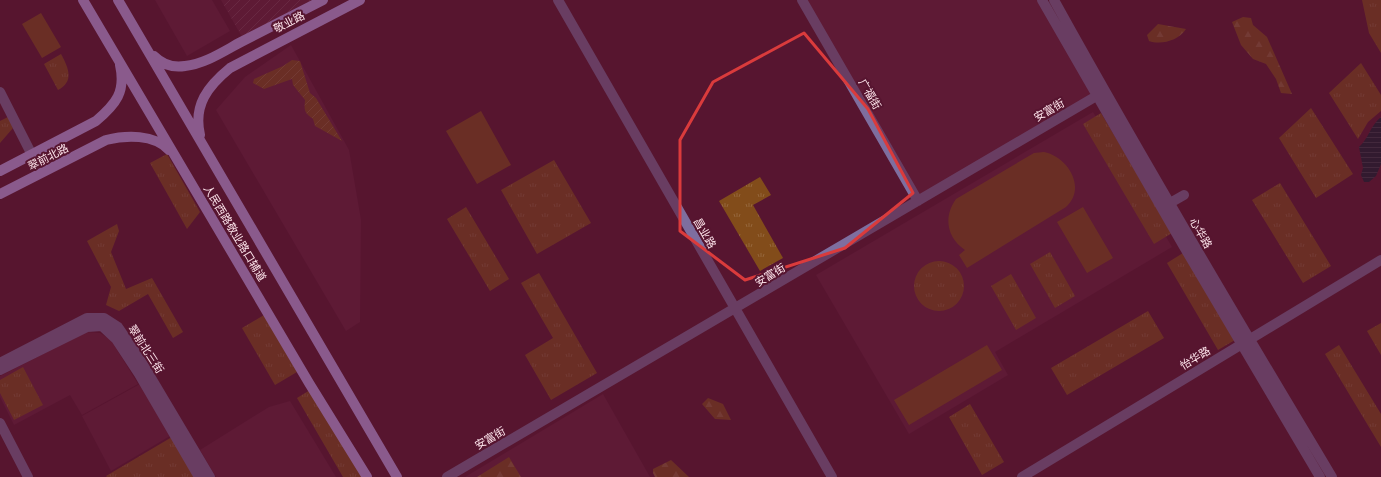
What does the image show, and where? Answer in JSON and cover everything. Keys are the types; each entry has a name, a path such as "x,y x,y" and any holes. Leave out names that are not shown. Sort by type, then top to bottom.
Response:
{"main road":[{"name":"人民西路敬业路口辅道","path":"83,0 309,383 367,477"},
{"name":"人民西路敬业路口辅道","path":"118,0 397,477"},
{"name":"敬业路","path":"147,48 157,59 165,64 186,66 221,53 323,0"},
{"name":"敬业路","path":"203,145 198,119 202,98 217,78 230,68 360,0"},
{"name":"翠前北路","path":"0,171 96,121 113,105 120,92 122,74 120,61"},
{"name":"翠前北路","path":"0,194 106,140 129,137 154,140 168,148 177,159"}],"street":[{"name":"昌业路","path":"558,0 832,477"},
{"name":"广福街","path":"802,0 918,201"},
{"name":"心华路","path":"1042,0 1170,203 1320,477"},
{"name":"心华路","path":"1054,0 1101,94 1245,342 1332,477"},
{"path":"0,92 32,155"},
{"name":"安富街","path":"447,477 735,310 1101,94"},
{"path":"1170,203 1184,195"},
{"name":"怡华路","path":"1022,477 1381,260"},
{"name":"翠前北三街","path":"0,362 87,318 104,318 118,327 138,356 210,477"},
{"name":"翠前北三街","path":"0,370 87,327 102,326 116,339 139,374 200,477"},
{"path":"0,423 28,477"}],"highlighted area":[{"path":"804,33 868,109 913,193 845,248 745,280 680,231 680,140 713,82"}],"shaded area":[{"path":"155,0 212,0 230,31 187,56"},
{"path":"221,0 311,0 242,37"},
{"path":"803,0 1042,0 1097,96 918,201"},
{"path":"291,45 349,150 361,220 360,322 346,331 216,110 245,77"},
{"path":"1093,112 1172,247 995,352 1008,375 909,434 816,275"},
{"path":"86,332 100,333 111,340 138,384 82,415 70,395 14,425 0,397 0,376"},
{"path":"140,384 170,436 111,471 82,416"},
{"path":"603,394 650,477 465,477"},
{"path":"290,401 336,477 216,477 200,450 269,407"}],"green space":[{"path":"1362,0 1381,0 1381,53 1369,33"},
{"path":"41,13 61,47 42,58 22,24"},
{"path":"1243,17 1251,18 1253,25 1267,37 1292,94 1281,93 1276,79 1266,64 1253,59 1241,45 1232,22"},
{"path":"1158,24 1186,29 1179,36 1169,41 1149,41 1147,35"},
{"path":"61,54 68,69 68,78 67,82 58,90 44,64"},
{"path":"292,60 300,61 310,93 316,98 342,141 315,126 313,119 305,111 305,100 293,85 292,79 264,89 253,83 254,79 283,66"},
{"path":"1361,63 1381,95 1381,111 1368,122 1358,139 1329,93"},
{"path":"1311,108 1353,174 1316,198 1279,138"},
{"path":"481,111 511,165 477,184 446,131"},
{"path":"1101,113 1172,233 1154,244 1083,124"},
{"path":"8,117 13,128 0,143 0,121"},
{"path":"1044,152 1061,160 1072,174 1075,183 1075,191 1072,199 1066,207 967,268 959,255 965,250 954,240 949,227 949,213 956,199 1034,153"},
{"path":"167,154 200,212 187,229 150,163"},
{"path":"554,160 591,223 537,254 501,190"},
{"path":"760,177 771,195 753,205 783,258 760,271 719,201"},
{"path":"1280,183 1331,266 1303,283 1252,200"},
{"path":"466,207 509,279 490,291 447,219"},
{"path":"1083,207 1113,258 1087,273 1057,222"},
{"path":"117,224 119,231 111,252 126,289 152,278 183,332 173,338 148,294 119,311 106,305 111,287 87,241"},
{"path":"1050,252 1075,296 1055,308 1030,264"},
{"path":"1183,253 1235,340 1218,350 1167,263"},
{"path":"939,261 948,263 959,272 964,286 962,295 953,306 939,311 930,309 919,300 914,286 916,277 925,266"},
{"path":"539,273 597,373 551,400 525,355 553,338 521,283"},
{"path":"1011,274 1036,318 1016,330 991,286"},
{"path":"1148,311 1164,338 1067,395 1051,368"},
{"path":"264,315 297,372 275,385 242,328"},
{"path":"1381,323 1381,355 1367,331"},
{"path":"987,345 1002,370 909,425 894,400"},
{"path":"1339,345 1381,414 1381,447 1325,354"},
{"path":"23,367 43,405 14,420 0,393 0,380"},
{"path":"310,390 362,477 343,477 297,398"},
{"path":"708,398 723,404 731,420 715,419 702,404"},
{"path":"970,404 1004,462 982,475 949,417"},
{"path":"172,437 195,477 106,476"},
{"path":"509,457 521,477 477,477"},
{"path":"671,460 689,477 655,477 653,469"}],"water":[{"path":"1381,117 1381,164 1376,176 1369,182 1364,182 1361,175 1363,168 1359,147 1365,140 1374,124"}]}
